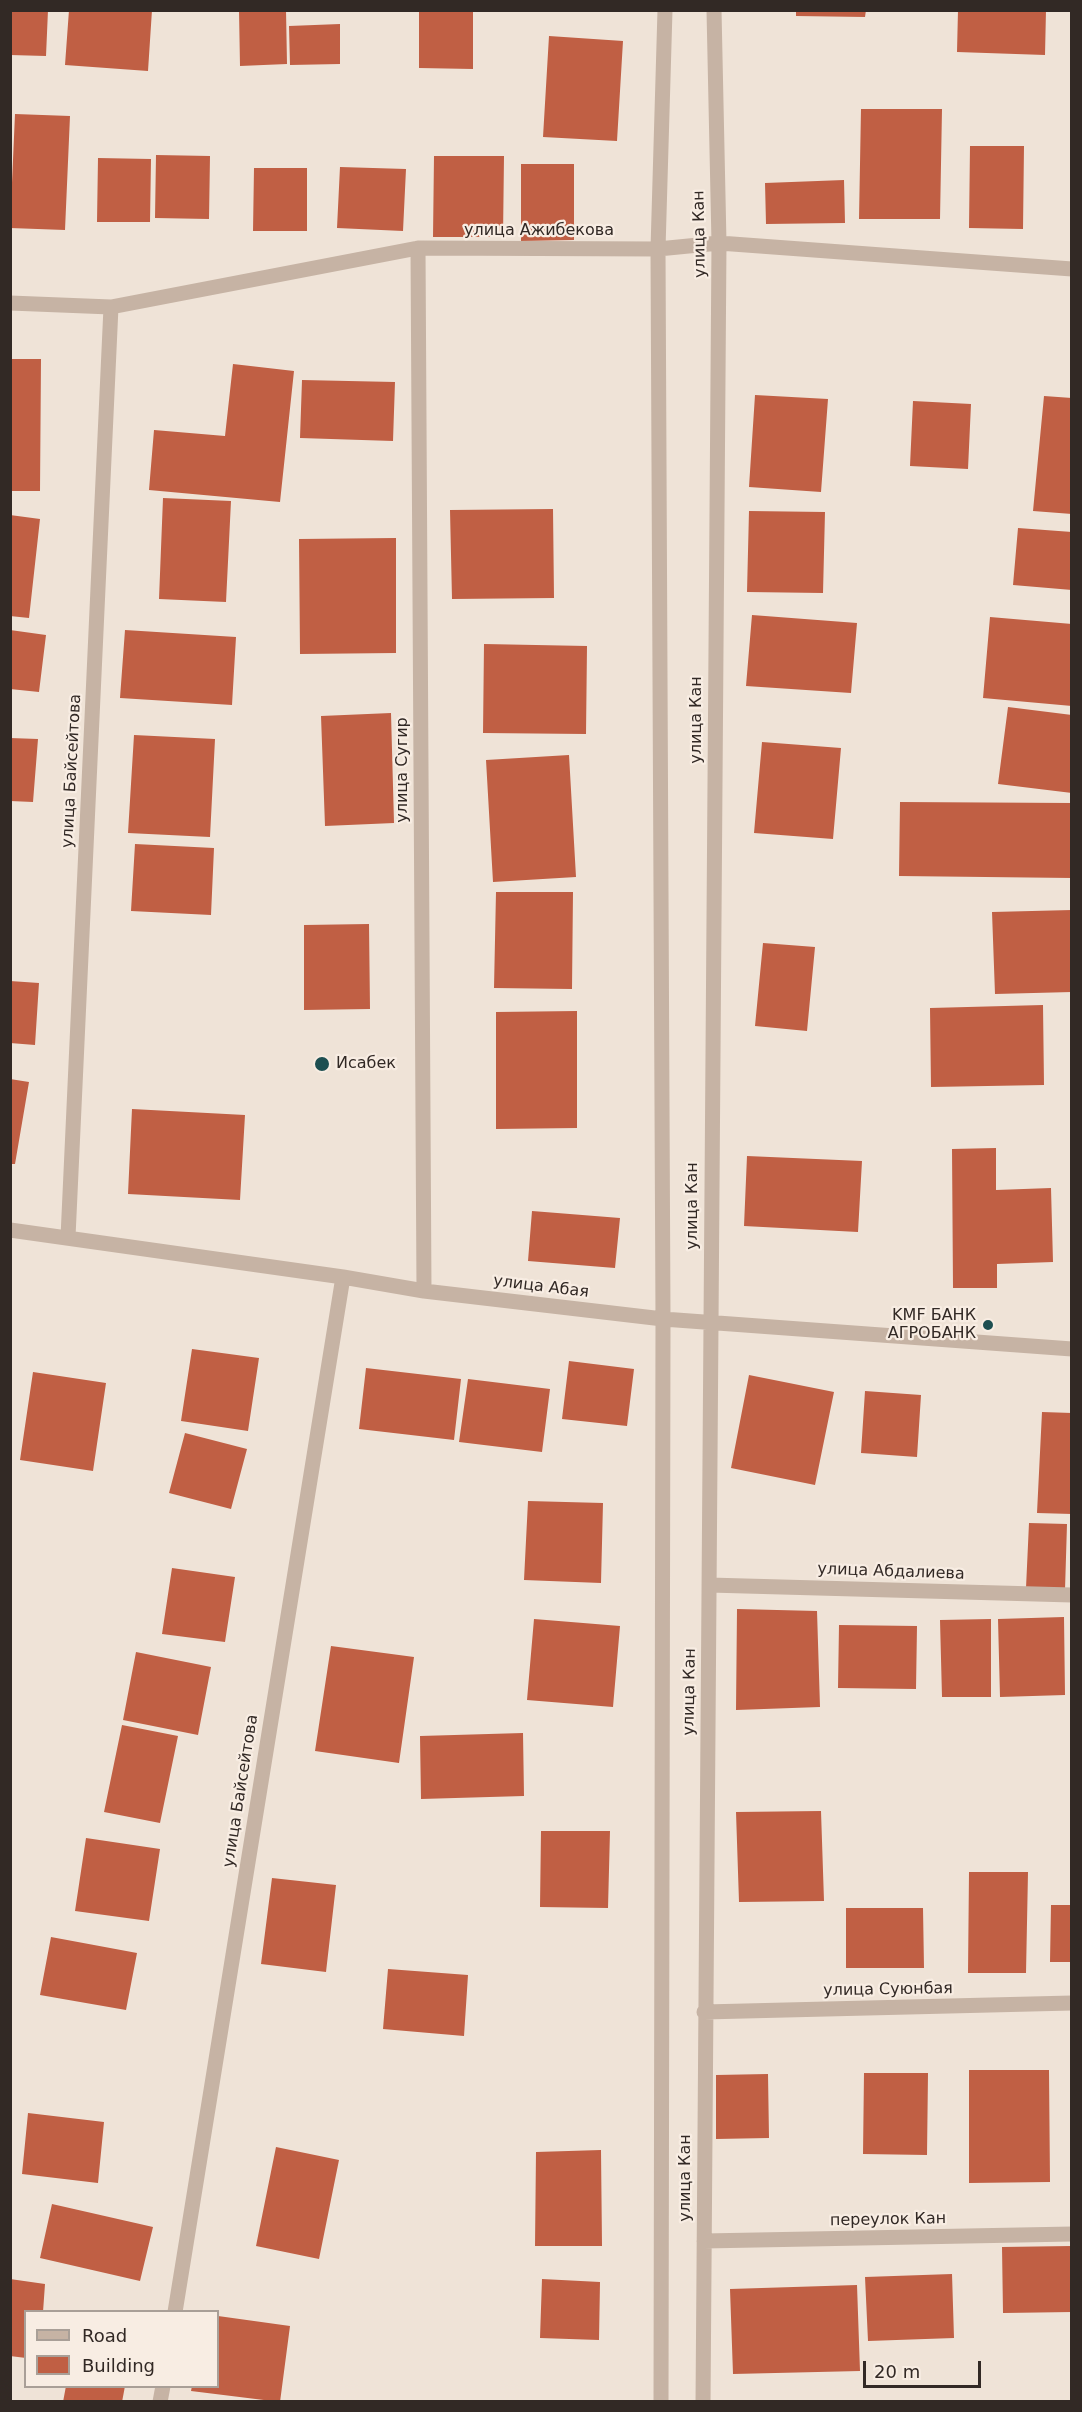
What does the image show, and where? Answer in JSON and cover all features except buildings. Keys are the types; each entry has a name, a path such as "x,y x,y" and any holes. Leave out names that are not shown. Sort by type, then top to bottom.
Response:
{"street":[{"name":"улица Кан","path":"661,2402 663,1319 658,249 665,10"},
{"name":"улица Кан","path":"703,2402 719,243 714,10"},
{"name":"улица Ажибекова","path":"10,303 111,307 418,248 658,249 719,243 1071,268"},
{"name":"улица Сугир","path":"418,248 424,1292"},
{"name":"улица Байсейтова","path":"68,1237 111,307"},
{"name":"улица Абая","path":"10,1230 343,1277 424,1292 663,1319 1071,1349"},
{"name":"улица Байсейтова","path":"175,2310 343,1277"},
{"name":"улица Абдалиева","path":"709,1585 1071,1595"},
{"name":"улица Суюнбая","path":"705,2012 1071,2003"},
{"name":"переулок Кан","path":"704,2241 1071,2234"}],"place":[{"name":"Иcабек","path":"322,1064"},
{"name":"KMF БАНК АГРОБАНК","path":"988,1325"}]}
